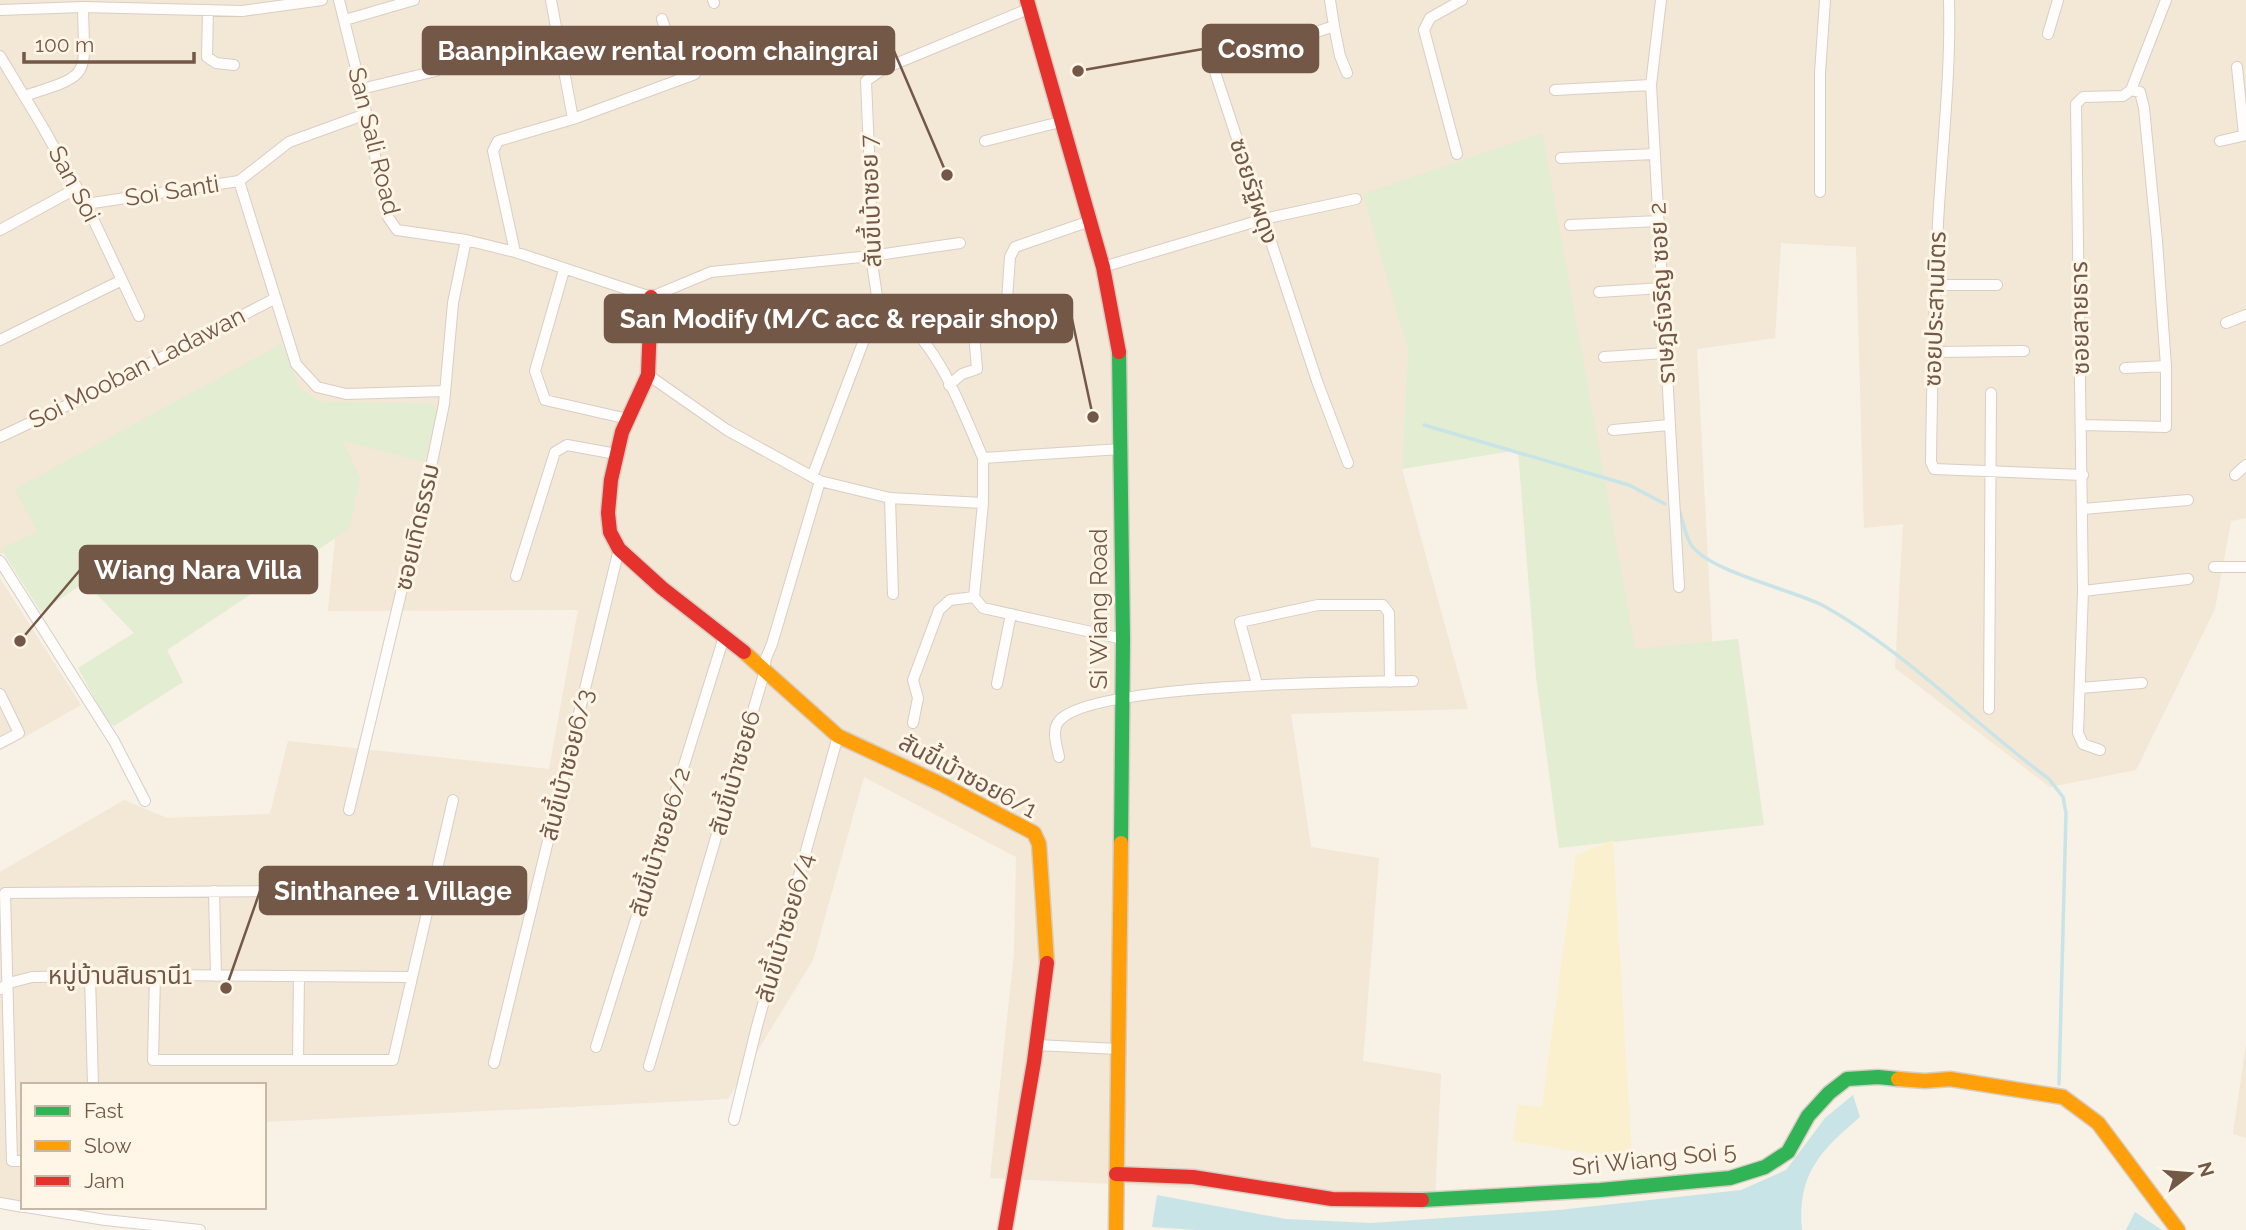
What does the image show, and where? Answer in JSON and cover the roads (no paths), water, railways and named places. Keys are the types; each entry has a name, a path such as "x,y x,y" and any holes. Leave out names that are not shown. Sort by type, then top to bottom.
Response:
{"street":[{"path":"0,10 83,7 242,11 321,0"},
{"name":"San Sali Road","path":"339,0 388,216 397,230 466,240 515,252 651,297"},
{"path":"345,20 414,0"},
{"path":"551,0 573,119"},
{"path":"1330,0 1340,56 1347,73"},
{"path":"1457,154 1424,30 1430,18 1462,0"},
{"name":"ราษฎร์เจริญ ซอย 2","path":"1661,0 1651,85 1679,587"},
{"path":"1820,192 1820,73 1825,0"},
{"name":"ซอยประสานมิตร","path":"1949,0 1950,39 1936,285 1931,461 1934,469 2083,475"},
{"path":"2048,34 2058,0"},
{"path":"2082,425 2166,428 2166,366 2144,107 2140,92 2132,90 2166,0"},
{"name":"สันขี้เบ้าซอย 7","path":"816,479 878,303 871,256 866,81 883,69 1027,5"},
{"name":"Si Wiang Road","path":"1027,5 1103,267 1114,316 1119,356 1123,639 1116,1230"},
{"path":"24,96 65,83 80,72 84,60 83,7"},
{"path":"208,10 207,57 216,63 234,65"},
{"path":"662,19 682,79"},
{"name":"ซอยรัฐผดุง","path":"1334,26 1260,51 1215,59 1213,66 1317,381 1348,463"},
{"name":"San Soi","path":"0,58 86,204 139,316"},
{"path":"2220,141 2245,135 2237,67"},
{"path":"361,89 436,71"},
{"path":"515,252 493,151 498,141 573,119 695,74"},
{"path":"1555,90 1651,85"},
{"name":"ซอยสายธาร","path":"2100,750 2083,744 2078,733 2083,591 2083,475 2076,104 2083,97 2123,96 2132,90"},
{"name":"Soi Santi","path":"86,204 239,181 289,142 366,114"},
{"path":"985,141 1060,122"},
{"path":"1561,158 1655,154"},
{"path":"239,181 296,364 317,387 346,394 445,391"},
{"path":"0,230 77,188"},
{"path":"1103,267 1264,219 1356,199"},
{"path":"1005,329 1010,257 1015,247 1090,221"},
{"path":"1570,225 1659,221"},
{"name":"ซอยเทิดธรรม","path":"349,810 430,472 445,391 453,303 466,240"},
{"path":"619,549 610,532 608,513 611,480 616,454 628,419 648,375 651,297 711,272 871,256 960,243"},
{"path":"564,270 535,371 545,400 628,419"},
{"path":"0,340 122,280"},
{"path":"1936,285 1997,285"},
{"path":"1600,292 1662,288"},
{"name":"Soi Mooban Ladawan","path":"0,437 91,394 274,299"},
{"path":"878,303 901,316 931,351 983,458 974,597 984,608 1123,639"},
{"path":"949,385 962,374 978,369 974,334 1005,329 1020,323 1031,314"},
{"path":"2226,323 2246,315"},
{"path":"1933,352 2024,352"},
{"path":"1604,357 1665,353"},
{"path":"2125,368 2166,366"},
{"path":"648,375 727,430 816,479 890,498 982,503"},
{"path":"1989,709 1991,393"},
{"path":"1613,430 1669,425"},
{"path":"516,576 555,452 566,445 616,454"},
{"path":"983,458 1121,449"},
{"path":"2235,475 2246,465"},
{"name":"สันขี้เบ้าซอย6","path":"649,1066 816,479"},
{"path":"890,498 893,594"},
{"path":"2083,509 2188,500"},
{"name":"สันขี้เบ้าซอย6/1","path":"619,549 662,588 764,668 838,736 943,785 1034,833 1039,844 1047,960 1036,1045 1005,1230"},
{"name":"สันขี้เบ้าซอย6/3","path":"494,1063 619,549"},
{"path":"0,561 114,741 145,801"},
{"path":"2214,566 2246,567"},
{"path":"2083,591 2188,579"},
{"path":"913,723 918,698 913,680 939,610 950,600 974,597"},
{"path":"1257,684 1240,622 1318,605 1383,605 1389,613 1390,682"},
{"path":"997,684 1011,614"},
{"name":"สันขี้เบ้าซอย6/2","path":"596,1047 724,637"},
{"path":"1059,757 1054,731 1060,720 1080,709 1122,698 1257,684 1413,681"},
{"path":"2080,688 2142,683"},
{"path":"0,694 19,733 0,743"},
{"name":"สันขี้เบ้าซอย6/4","path":"734,1119 757,1026 838,736"},
{"path":"155,975 153,1060 393,1060 453,800"},
{"path":"21,1160 12,1161 4,986 5,893 431,890"},
{"path":"214,891 216,976"},
{"path":"90,976 93,1083"},
{"path":"298,1060 299,976"},
{"name":"หมู่บ้านสินธานี1","path":"4,986 32,977 411,977"},
{"path":"1036,1045 1118,1049"},
{"name":"Sri Wiang Soi 5","path":"1116,1174 1193,1177 1332,1199 1435,1200 1574,1192 1730,1178 1765,1167 1788,1152 1808,1116 1829,1093 1847,1079 1950,1079 2063,1097 2098,1123 2178,1230"},
{"path":"0,1203 21,1206"},
{"path":"36,1209 105,1220 200,1230"}],"water":[{"path":"1853,1095 1860,1117 1833,1141 1814,1165 1803,1194 1802,1230 1196,1230 1152,1227 1157,1195 1286,1219 1371,1223 1559,1210 1741,1190 1786,1170 1825,1118"},
{"path":"2135,1212 2162,1230 2126,1230"}],"waterway":[{"path":"1424,425 1629,485 1665,504"},
{"path":"1680,512 1688,539 1699,553 1731,571 1824,606 1854,624 1911,666 2049,779 2063,797 2066,813 2059,1084"}],"place":[{"name":"Cosmo","path":"1078,71"},
{"name":"Baanpinkaew rental room chaingrai","path":"947,175"},
{"name":"San Modify (M/C acc & repair shop)","path":"1093,417"},
{"name":"Wiang Nara Villa","path":"20,641"},
{"name":"Sinthanee 1 Village","path":"226,988"}]}
